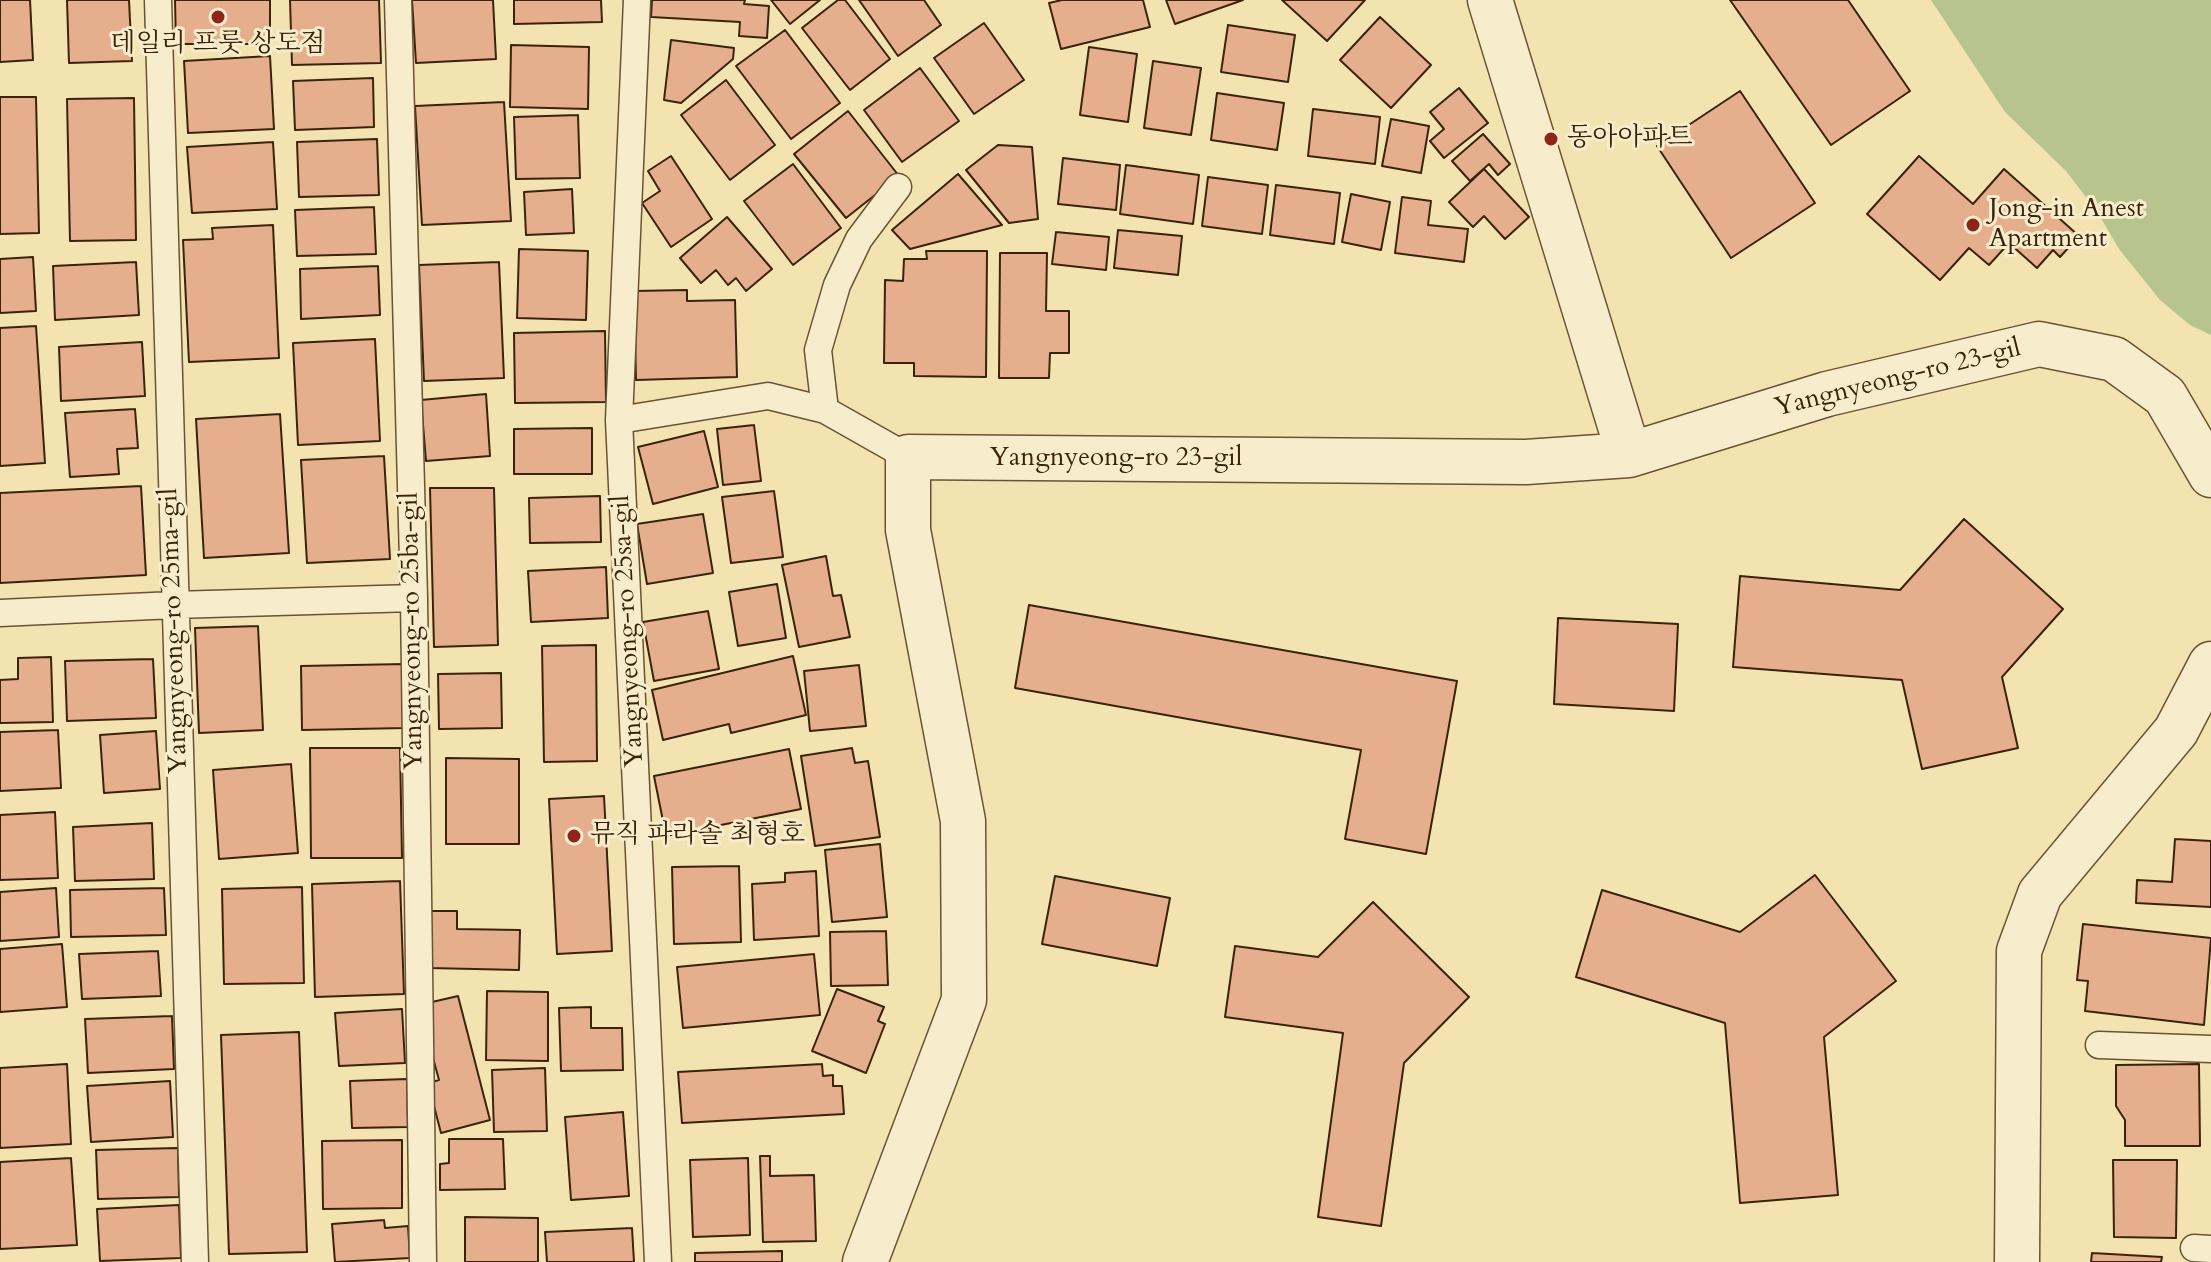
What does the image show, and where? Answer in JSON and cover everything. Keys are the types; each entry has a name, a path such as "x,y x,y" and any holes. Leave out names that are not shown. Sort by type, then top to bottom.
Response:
{"street":[{"path":"1490,0 1629,455"},
{"name":"Yangnyeong-ro 23-gil","path":"908,457 1526,462 1629,455 1827,394 2039,344 2114,359 2165,396 2211,475"},
{"path":"865,1262 964,1000 963,821 908,530 908,457"},
{"path":"2017,1262 2019,951 2040,894 2176,731 2211,664"}],"lane":[{"name":"Yangnyeong-ro 25ma-gil","path":"158,0 195,1262"},
{"name":"Yangnyeong-ro 25ba-gil","path":"398,0 414,598 423,1262"},
{"name":"Yangnyeong-ro 25sa-gil","path":"637,0 619,420 658,1262"},
{"path":"825,410 818,350 837,285 859,239 898,187"},
{"name":"Yangnyeong-ro 23-gil","path":"619,420 768,396 825,410 908,457"},
{"path":"0,613 414,598"},
{"path":"2099,1045 2211,1049"}],"green space":[{"path":"1931,0 2211,0 2211,335 2190,325 2160,300 2119,249 2098,213 2066,171 2005,112"}],"building":[{"path":"0,0 30,0 33,60 0,62"},
{"path":"67,0 129,0 132,61 69,63"},
{"path":"175,0 270,0 270,44 176,44"},
{"path":"290,0 379,0 381,63 292,65"},
{"path":"412,0 493,0 496,59 416,63"},
{"path":"514,0 601,0 602,22 514,24"},
{"path":"652,0 745,0 744,4 769,6 767,38 739,36 740,22 651,17"},
{"path":"771,0 820,0 790,24"},
{"path":"838,0 845,0 890,59 850,90 802,28"},
{"path":"859,0 924,0 941,25 898,56"},
{"path":"1062,0 1143,0 1150,27 1061,49 1049,3"},
{"path":"1166,0 1243,0 1175,24"},
{"path":"1282,0 1365,0 1327,41"},
{"path":"1730,0 1848,0 1910,91 1831,145"},
{"path":"1380,17 1431,65 1391,108 1340,60"},
{"path":"984,23 1024,80 974,114 934,58"},
{"path":"1228,25 1295,35 1288,82 1221,72"},
{"path":"785,30 840,103 791,139 736,66"},
{"path":"671,40 734,48 733,59 681,103 664,100"},
{"path":"511,45 589,47 588,109 510,107"},
{"path":"1089,47 1137,54 1128,122 1080,115"},
{"path":"270,56 274,129 188,133 184,61"},
{"path":"1153,61 1201,68 1191,135 1144,128"},
{"path":"920,68 959,121 902,162 864,110"},
{"path":"373,78 374,127 295,130 293,81"},
{"path":"726,80 775,145 730,180 681,115"},
{"path":"1459,88 1488,123 1444,158 1430,141 1444,129 1430,112"},
{"path":"1740,91 1815,203 1731,258 1657,146"},
{"path":"1217,93 1284,103 1277,150 1211,140"},
{"path":"0,97 36,97 39,233 0,234"},
{"path":"134,98 136,240 70,241 67,99"},
{"path":"504,102 511,221 422,225 415,106"},
{"path":"1313,109 1380,117 1375,164 1308,156"},
{"path":"848,111 899,176 846,218 794,154"},
{"path":"578,115 580,178 516,179 514,117"},
{"path":"1391,119 1429,126 1421,173 1382,166"},
{"path":"1483,134 1510,164 1498,175 1489,164 1470,181 1452,161"},
{"path":"377,139 379,195 299,197 297,142"},
{"path":"273,142 277,209 192,213 187,147"},
{"path":"998,145 1032,147 1038,219 1009,223 966,170"},
{"path":"671,156 712,219 671,247 642,203 660,191 648,171"},
{"name":"Jong-in Anest Apartment","path":"1919,156 1973,204 2004,169 2079,236 2060,257 2053,250 2037,268 2009,243 1989,265 1969,248 1940,280 1867,214"},
{"path":"1063,158 1120,165 1116,210 1058,204"},
{"path":"793,164 841,228 793,265 744,201"},
{"path":"1126,165 1199,175 1193,224 1120,214"},
{"path":"1484,169 1529,217 1505,239 1484,216 1473,227 1449,202"},
{"path":"958,174 1002,225 910,249 892,230"},
{"path":"1208,177 1268,185 1262,234 1202,226"},
{"path":"1276,185 1340,193 1334,244 1270,235"},
{"path":"572,189 574,233 526,235 524,192"},
{"path":"1351,194 1390,202 1381,250 1342,242"},
{"path":"1402,197 1431,201 1428,225 1468,229 1464,262 1395,253"},
{"path":"374,207 376,254 297,256 295,210"},
{"path":"727,217 772,269 746,291 736,278 728,285 716,270 701,283 680,258"},
{"path":"273,225 279,358 189,362 183,240 213,239 212,228"},
{"path":"1118,230 1182,236 1178,275 1114,268"},
{"path":"1056,232 1109,237 1106,270 1052,264"},
{"path":"519,249 588,251 586,320 517,318"},
{"path":"926,251 987,251 986,377 914,376 914,363 884,363 885,280 903,281 904,259 927,259"},
{"path":"1000,253 1047,253 1046,311 1069,311 1069,353 1050,353 1049,378 999,378"},
{"path":"33,257 36,311 0,313 0,259"},
{"path":"136,262 139,315 55,320 53,266"},
{"path":"499,262 504,378 424,381 419,265"},
{"path":"378,266 380,315 301,319 300,269"},
{"path":"687,290 687,301 735,300 737,377 636,380 634,291"},
{"path":"36,326 45,463 0,466 0,328"},
{"path":"605,331 606,402 515,403 514,333"},
{"path":"375,339 380,441 298,445 293,343"},
{"path":"142,342 145,396 61,401 59,347"},
{"path":"486,394 490,456 426,461 421,400"},
{"path":"135,409 138,448 117,449 119,474 70,477 65,413"},
{"path":"280,414 289,553 204,558 196,419"},
{"path":"754,425 761,481 723,485 717,429"},
{"path":"592,428 592,474 514,474 514,429"},
{"path":"704,431 718,487 653,504 638,447"},
{"path":"384,456 390,559 307,563 301,460"},
{"path":"141,486 146,575 0,583 0,493"},
{"path":"430,488 494,488 498,645 434,647"},
{"path":"774,491 783,557 731,563 722,497"},
{"path":"600,496 601,542 530,543 529,498"},
{"path":"703,514 713,573 647,584 637,524"},
{"path":"1964,519 2063,609 2002,677 2018,748 1922,769 1902,680 1733,667 1740,576 1900,590"},
{"path":"826,556 833,596 841,595 850,637 799,647 782,565"},
{"path":"606,567 608,618 531,622 528,571"},
{"path":"777,584 786,638 738,646 729,592"},
{"path":"1029,605 1457,681 1426,854 1345,839 1361,750 1015,688"},
{"path":"708,611 719,669 654,681 643,622"},
{"path":"1558,618 1678,624 1674,711 1554,704"},
{"path":"258,626 263,730 199,733 195,628"},
{"path":"596,645 597,761 544,762 542,646"},
{"path":"793,656 806,715 731,733 729,724 663,740 652,690"},
{"path":"51,657 53,722 0,723 0,680 18,679 18,658"},
{"path":"153,659 156,718 67,721 65,661"},
{"path":"405,664 406,728 302,730 301,666"},
{"path":"859,665 866,726 810,731 804,671"},
{"path":"501,673 502,728 439,729 438,674"},
{"path":"58,730 61,788 0,791 0,732"},
{"path":"156,731 160,789 104,793 100,735"},
{"path":"310,748 400,748 402,858 311,858"},
{"path":"852,748 855,763 868,761 880,837 815,846 801,756"},
{"path":"789,749 801,809 666,836 654,776"},
{"path":"446,758 519,759 519,844 446,844"},
{"path":"291,764 298,853 219,859 213,770"},
{"path":"604,796 612,951 557,954 549,799"},
{"path":"55,812 58,878 0,880 0,815"},
{"path":"152,823 154,879 75,881 73,827"},
{"path":"2175,839 2211,841 2211,907 2136,903 2137,880 2172,882"},
{"path":"880,844 887,917 832,922 825,850"},
{"path":"739,866 741,942 674,944 672,867"},
{"path":"816,871 819,936 754,940 752,884 785,882 785,873"},
{"path":"1815,875 1896,981 1824,1037 1838,1195 1740,1203 1725,1023 1576,977 1602,890 1740,932"},
{"path":"1055,876 1170,898 1157,966 1042,944"},
{"path":"400,881 404,994 315,997 312,884"},
{"path":"302,887 304,983 224,984 222,889"},
{"path":"56,888 59,937 0,941 0,892"},
{"path":"164,888 166,935 71,937 70,890"},
{"path":"1373,902 1469,997 1404,1063 1381,1226 1318,1217 1343,1033 1225,1017 1235,946 1318,957"},
{"path":"430,911 457,911 457,929 520,930 519,970 429,968"},
{"path":"2083,924 2211,938 2204,1025 2085,1011 2088,981 2077,980"},
{"path":"886,931 888,985 831,986 830,932"},
{"path":"62,944 67,1007 0,1012 0,949"},
{"path":"158,951 161,996 82,999 79,954"},
{"path":"814,954 820,1015 683,1028 677,967"},
{"path":"837,989 884,1007 878,1021 885,1024 866,1073 812,1051"},
{"path":"487,991 548,992 548,1061 486,1060"},
{"path":"458,996 490,1120 441,1133 428,1083 439,1080 421,1014 432,1002"},
{"path":"591,1007 591,1028 622,1028 623,1070 561,1071 559,1008"},
{"path":"402,1009 405,1063 339,1066 335,1013"},
{"path":"172,1016 174,1069 88,1073 85,1019"},
{"path":"299,1032 307,1252 229,1254 221,1035"},
{"path":"67,1064 71,1144 0,1148 0,1068"},
{"path":"822,1064 823,1076 833,1075 833,1086 842,1086 844,1114 682,1123 678,1072"},
{"path":"2199,1064 2200,1146 2125,1146 2125,1120 2116,1106 2116,1065"},
{"path":"545,1068 547,1131 494,1132 492,1070"},
{"path":"407,1079 408,1127 352,1128 350,1081"},
{"path":"170,1081 173,1137 91,1142 87,1086"},
{"path":"623,1112 629,1196 571,1200 565,1117"},
{"path":"449,1139 503,1139 505,1189 440,1190 440,1164 449,1163"},
{"path":"402,1140 402,1208 323,1209 322,1141"},
{"path":"178,1148 179,1197 98,1199 96,1150"},
{"path":"760,1156 770,1156 770,1176 814,1175 816,1241 763,1242"},
{"path":"71,1158 77,1245 0,1249 0,1162"},
{"path":"748,1158 750,1235 693,1237 690,1160"},
{"path":"2113,1160 2177,1160 2176,1238 2114,1237"},
{"path":"179,1205 181,1258 100,1261 97,1209"},
{"path":"465,1217 538,1218 538,1262 465,1262"},
{"path":"384,1220 385,1228 408,1226 410,1258 335,1262 332,1224"},
{"path":"632,1228 634,1262 547,1262 545,1232"},
{"path":"782,1251 782,1262 695,1262 695,1253"},
{"path":"2092,1253 2162,1257 2161,1262 2091,1262"}],"place":[{"name":"데일리 프룻 상도점","path":"218,17"},
{"name":"동아아파트","path":"1551,139"},
{"name":"Jong-in Anest Apartment","path":"1973,225"},
{"name":"뮤직 파라솔 최형호","path":"574,836"}]}
